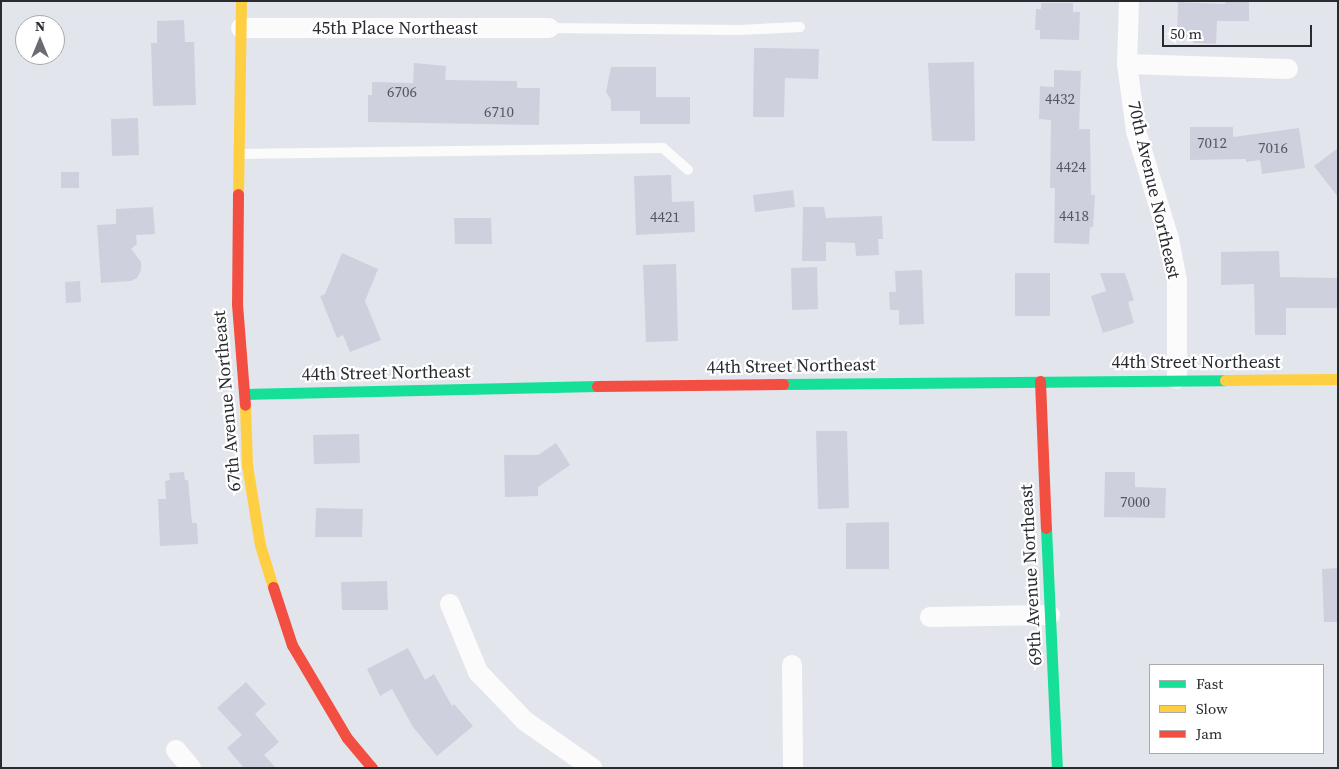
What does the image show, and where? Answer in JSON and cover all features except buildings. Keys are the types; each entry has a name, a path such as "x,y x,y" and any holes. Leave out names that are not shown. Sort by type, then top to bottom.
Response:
{"street":[{"name":"67th Avenue Northeast","path":"241,1 237,304 245,394 247,465 260,545 292,645 347,738 372,768"},
{"name":"70th Avenue Northeast","path":"1129,1 1127,64 1136,131 1169,239 1177,282 1177,379"},
{"name":"45th Place Northeast","path":"241,28 549,28"},
{"path":"1127,64 1288,69"},
{"name":"44th Street Northeast","path":"245,394 571,386 1338,379"},
{"name":"69th Avenue Northeast","path":"1040,381 1057,768"},
{"path":"450,604 478,672 525,721 583,766"},
{"path":"930,617 1050,615"},
{"path":"792,666 793,768"},
{"path":"176,750 191,768"}],"lane":[{"path":"549,28 739,30 800,28"},
{"path":"239,154 663,148 688,170"}],"traffic: fast":[{"path":"783,384 1225,380"},
{"path":"245,394 597,386"},
{"path":"1046,528 1057,768"}],"traffic: slow":[{"path":"238,194 241,1"},
{"path":"1225,380 1338,379"},
{"path":"245,405 247,465 260,545 273,587"}],"traffic: jam":[{"path":"238,194 237,304 245,405"},
{"path":"1040,381 1046,528"},
{"path":"597,386 783,384"},
{"path":"273,587 292,645 347,738 372,768"}]}
